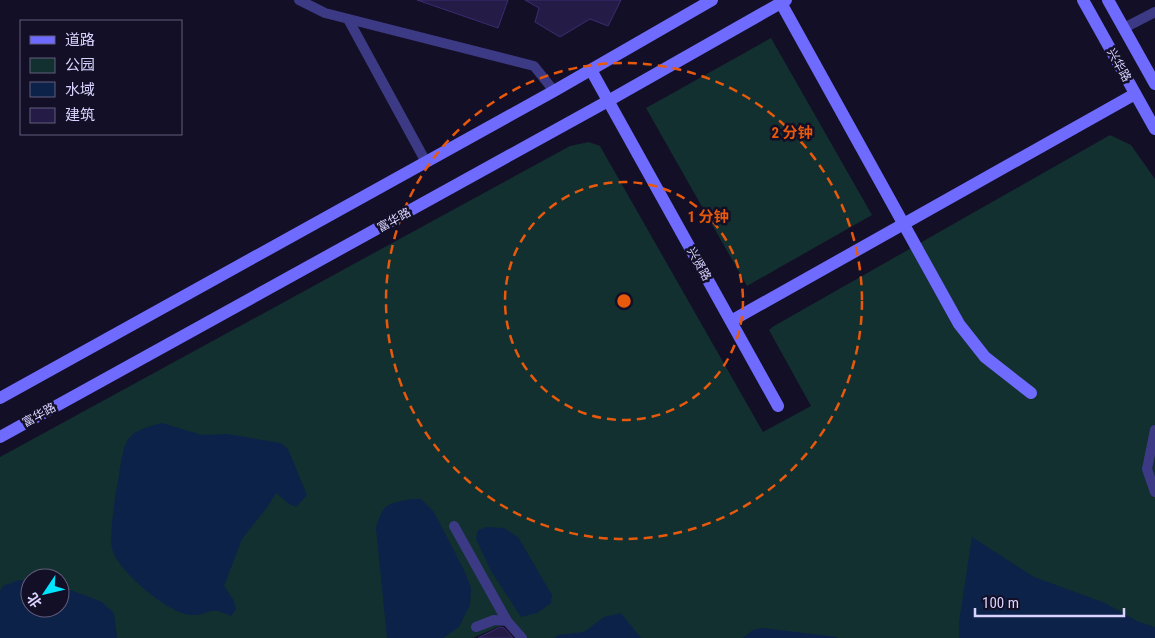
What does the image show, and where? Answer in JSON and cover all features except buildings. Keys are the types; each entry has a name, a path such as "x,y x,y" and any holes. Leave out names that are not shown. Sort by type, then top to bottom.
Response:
{"street":[{"path":"299,0 324,13 534,66 554,90"},
{"path":"0,398 591,70 712,0"},
{"name":"兴华路","path":"1083,0 1155,129"},
{"name":"兴华路","path":"1108,0 1155,84"},
{"path":"784,1 902,224 959,324 985,357 1031,393"},
{"name":"富华路","path":"0,437 608,101 784,1"},
{"path":"1124,28 1155,12"},
{"path":"348,19 426,162"},
{"name":"兴贤路","path":"591,70 778,406"},
{"path":"731,321 1135,94"},
{"path":"1155,430 1147,469 1155,492"},
{"path":"454,526 507,621 522,638"},
{"path":"476,627 494,620 507,621"}],"green space":[{"path":"771,38 872,215 747,286 646,108"},
{"path":"1110,135 1131,145 1155,179 1155,638 517,638 504,624 473,638 0,638 0,457 570,146 589,142 600,146 763,432 811,406 769,330"}],"water":[{"path":"162,423 202,435 227,434 281,443 288,449 307,495 296,507 289,504 276,493 242,539 224,586 234,601 236,609 231,616 213,610 198,615 191,615 181,613 170,607 133,579 123,568 112,548 113,512 125,445 133,434"},
{"path":"421,499 434,512 465,572 471,588 470,605 459,627 443,638 387,638 376,528 384,509 397,502"},
{"path":"487,527 504,528 518,537 552,595 551,603 537,613 521,617 491,571 476,539 478,530"},
{"path":"972,537 1034,577 1105,603 1137,621 1155,627 1155,638 959,638 959,622"},
{"path":"20,580 20,618 70,618 70,590 102,602 114,613 117,638 0,638 0,591 3,586"},
{"path":"621,613 641,638 554,638 558,635 584,632 604,617"},
{"path":"761,628 838,638 743,638 753,630"}]}
